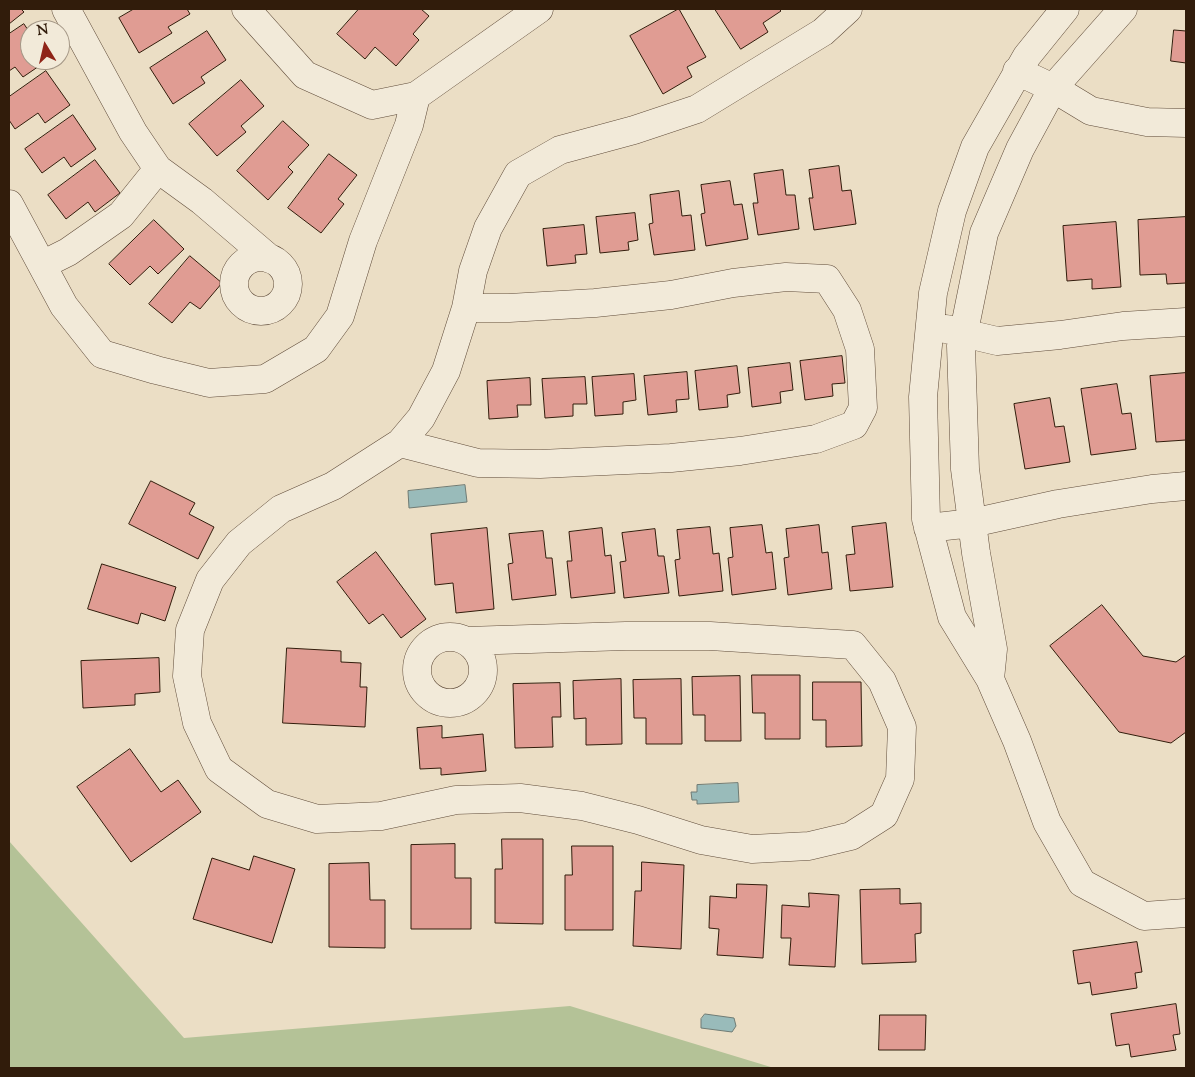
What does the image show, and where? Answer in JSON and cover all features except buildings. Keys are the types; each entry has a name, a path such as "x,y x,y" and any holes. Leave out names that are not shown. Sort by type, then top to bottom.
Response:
{"street":[{"path":"66,9 133,132 158,169 202,201 228,223 257,261"},
{"path":"246,9 305,75 372,105 416,96 539,9"},
{"path":"525,639 494,654 483,672 475,692 466,699 445,703 434,699 425,692 420,683 417,662 422,652 429,644 439,638 450,637 466,641 525,639 626,636 710,636 853,645 882,681 902,727 900,779 884,816 851,836 809,846 752,849 701,840 638,820 582,806 520,798 456,800 381,816 317,819 268,804 219,769 197,723 187,676 190,630 210,580 239,543 281,509 333,486 400,443 421,418 446,371 466,308 473,271 488,228 518,174 560,150 634,130 697,110 823,32 848,9"},
{"path":"1065,9 1027,56 974,147 952,211 933,293 930,325 924,397 926,519 952,617 990,679 1017,741 1047,822 1082,883 1144,916 1186,913"},
{"path":"990,679 994,649 972,523 965,469 961,346 963,333 984,233 1020,148 1053,88 1123,9"},
{"path":"1018,71 1053,88 1091,111 1146,122 1186,123"},
{"path":"9,204 64,306 102,354 209,384 265,379 316,349 340,316 363,241 409,125 416,96"},
{"path":"42,264 68,252 120,216 158,169"},
{"path":"400,443 478,463 540,464 670,458 740,451 816,439 854,424 863,408 860,349 847,310 828,279 786,277 734,283 671,295 595,303 509,308 466,308"},
{"path":"930,325 997,341 1123,326 1186,322"},
{"path":"928,528 972,523 1058,504 1152,489 1186,486"},
{"path":"466,641 478,652 482,661 483,672"}],"green space":[{"path":"9,841 184,1038 570,1006 774,1068 9,1068"}],"water":[{"path":"465,485 467,502 409,508 408,491"},
{"path":"738,783 739,802 697,804 697,800 692,800 691,792 697,792 697,785"},
{"path":"705,1014 734,1018 736,1026 732,1032 701,1028 701,1019"}]}
